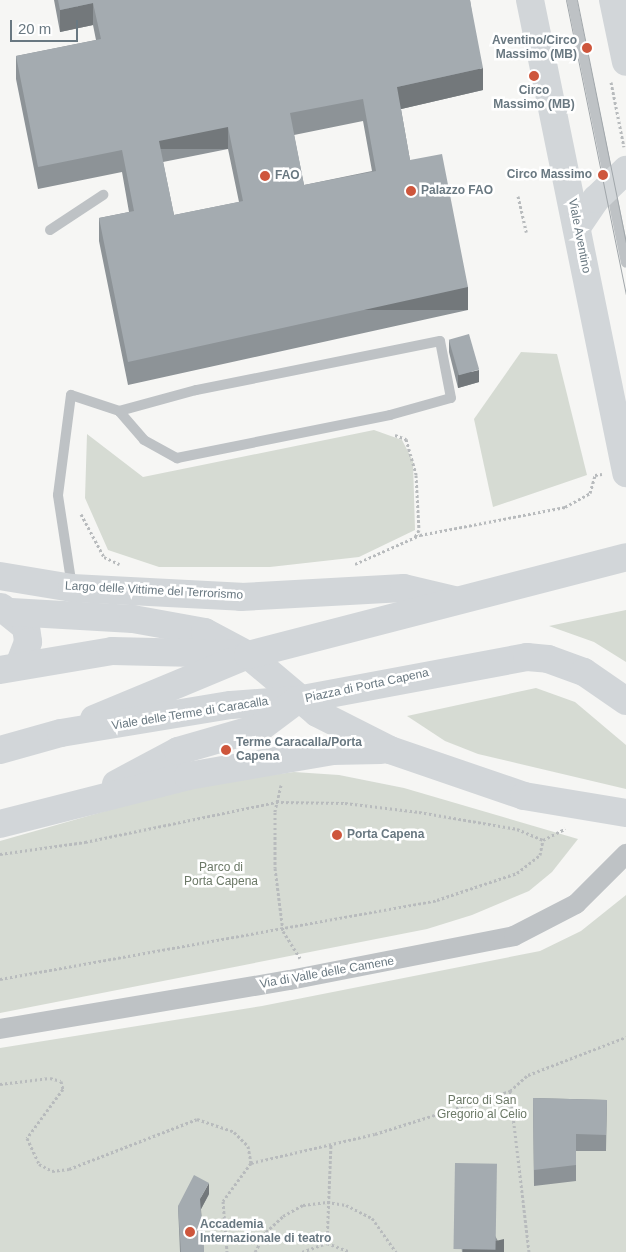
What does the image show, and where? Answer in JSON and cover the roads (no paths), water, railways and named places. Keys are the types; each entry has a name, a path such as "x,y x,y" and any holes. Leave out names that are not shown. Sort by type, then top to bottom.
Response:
{"main road":[{"name":"Viale Aventino","path":"530,0 626,473"},
{"path":"613,0 626,62"},
{"path":"577,226 618,176"},
{"path":"10,668 112,651 248,655 626,557"},
{"name":"Largo delle Vittime del Terrorismo","path":"0,576 72,588 241,597 404,588 458,601"},
{"path":"6,609 120,618 188,628 248,655 297,700"},
{"path":"6,609 23,622 28,635 10,668"},
{"name":"Viale delle Terme di Caracalla","path":"61,733 248,655"},
{"name":"Piazza di Porta Capena","path":"297,700 527,657 548,659 577,669 626,701"},
{"name":"Viale delle Terme di Caracalla","path":"0,750 61,733 232,705 297,700"},
{"name":"Viale delle Terme di Caracalla","path":"58,807 109,788 178,752 261,727 297,700"},
{"name":"Piazza di Porta Capena","path":"297,700 390,750 524,796 626,813"},
{"name":"Viale delle Terme di Caracalla","path":"0,824 58,807 274,760 332,751 390,750"}],"street":[{"name":"Via di Valle delle Camene","path":"0,1029 290,980 514,936 576,904 626,854"}],"lane":[{"path":"572,0 618,176 626,263"},
{"path":"50,230 103,196"},
{"path":"72,588 58,495 71,395 119,411 144,440 177,458 390,415 451,398 440,342 196,390 119,411"}],"tram line":[{"path":"566,0 626,296"},
{"path":"577,0 626,243"}],"place":[{"name":"Aventino/Circo Massimo (MB)","path":"587,48"},
{"name":"Circo Massimo (MB)","path":"534,76"},
{"name":"Circo Massimo","path":"603,175"},
{"name":"FAO","path":"265,176"},
{"name":"Palazzo FAO","path":"411,191"},
{"name":"Terme Caracalla/Porta Capena","path":"226,750"},
{"name":"Porta Capena","path":"337,835"},
{"name":"Accademia Internazionale di teatro","path":"190,1232"}],"park label":[{"name":"Parco di Porta Capena","path":"221,875"},
{"name":"Parco di San Gregorio al Celio","path":"482,1108"}]}
